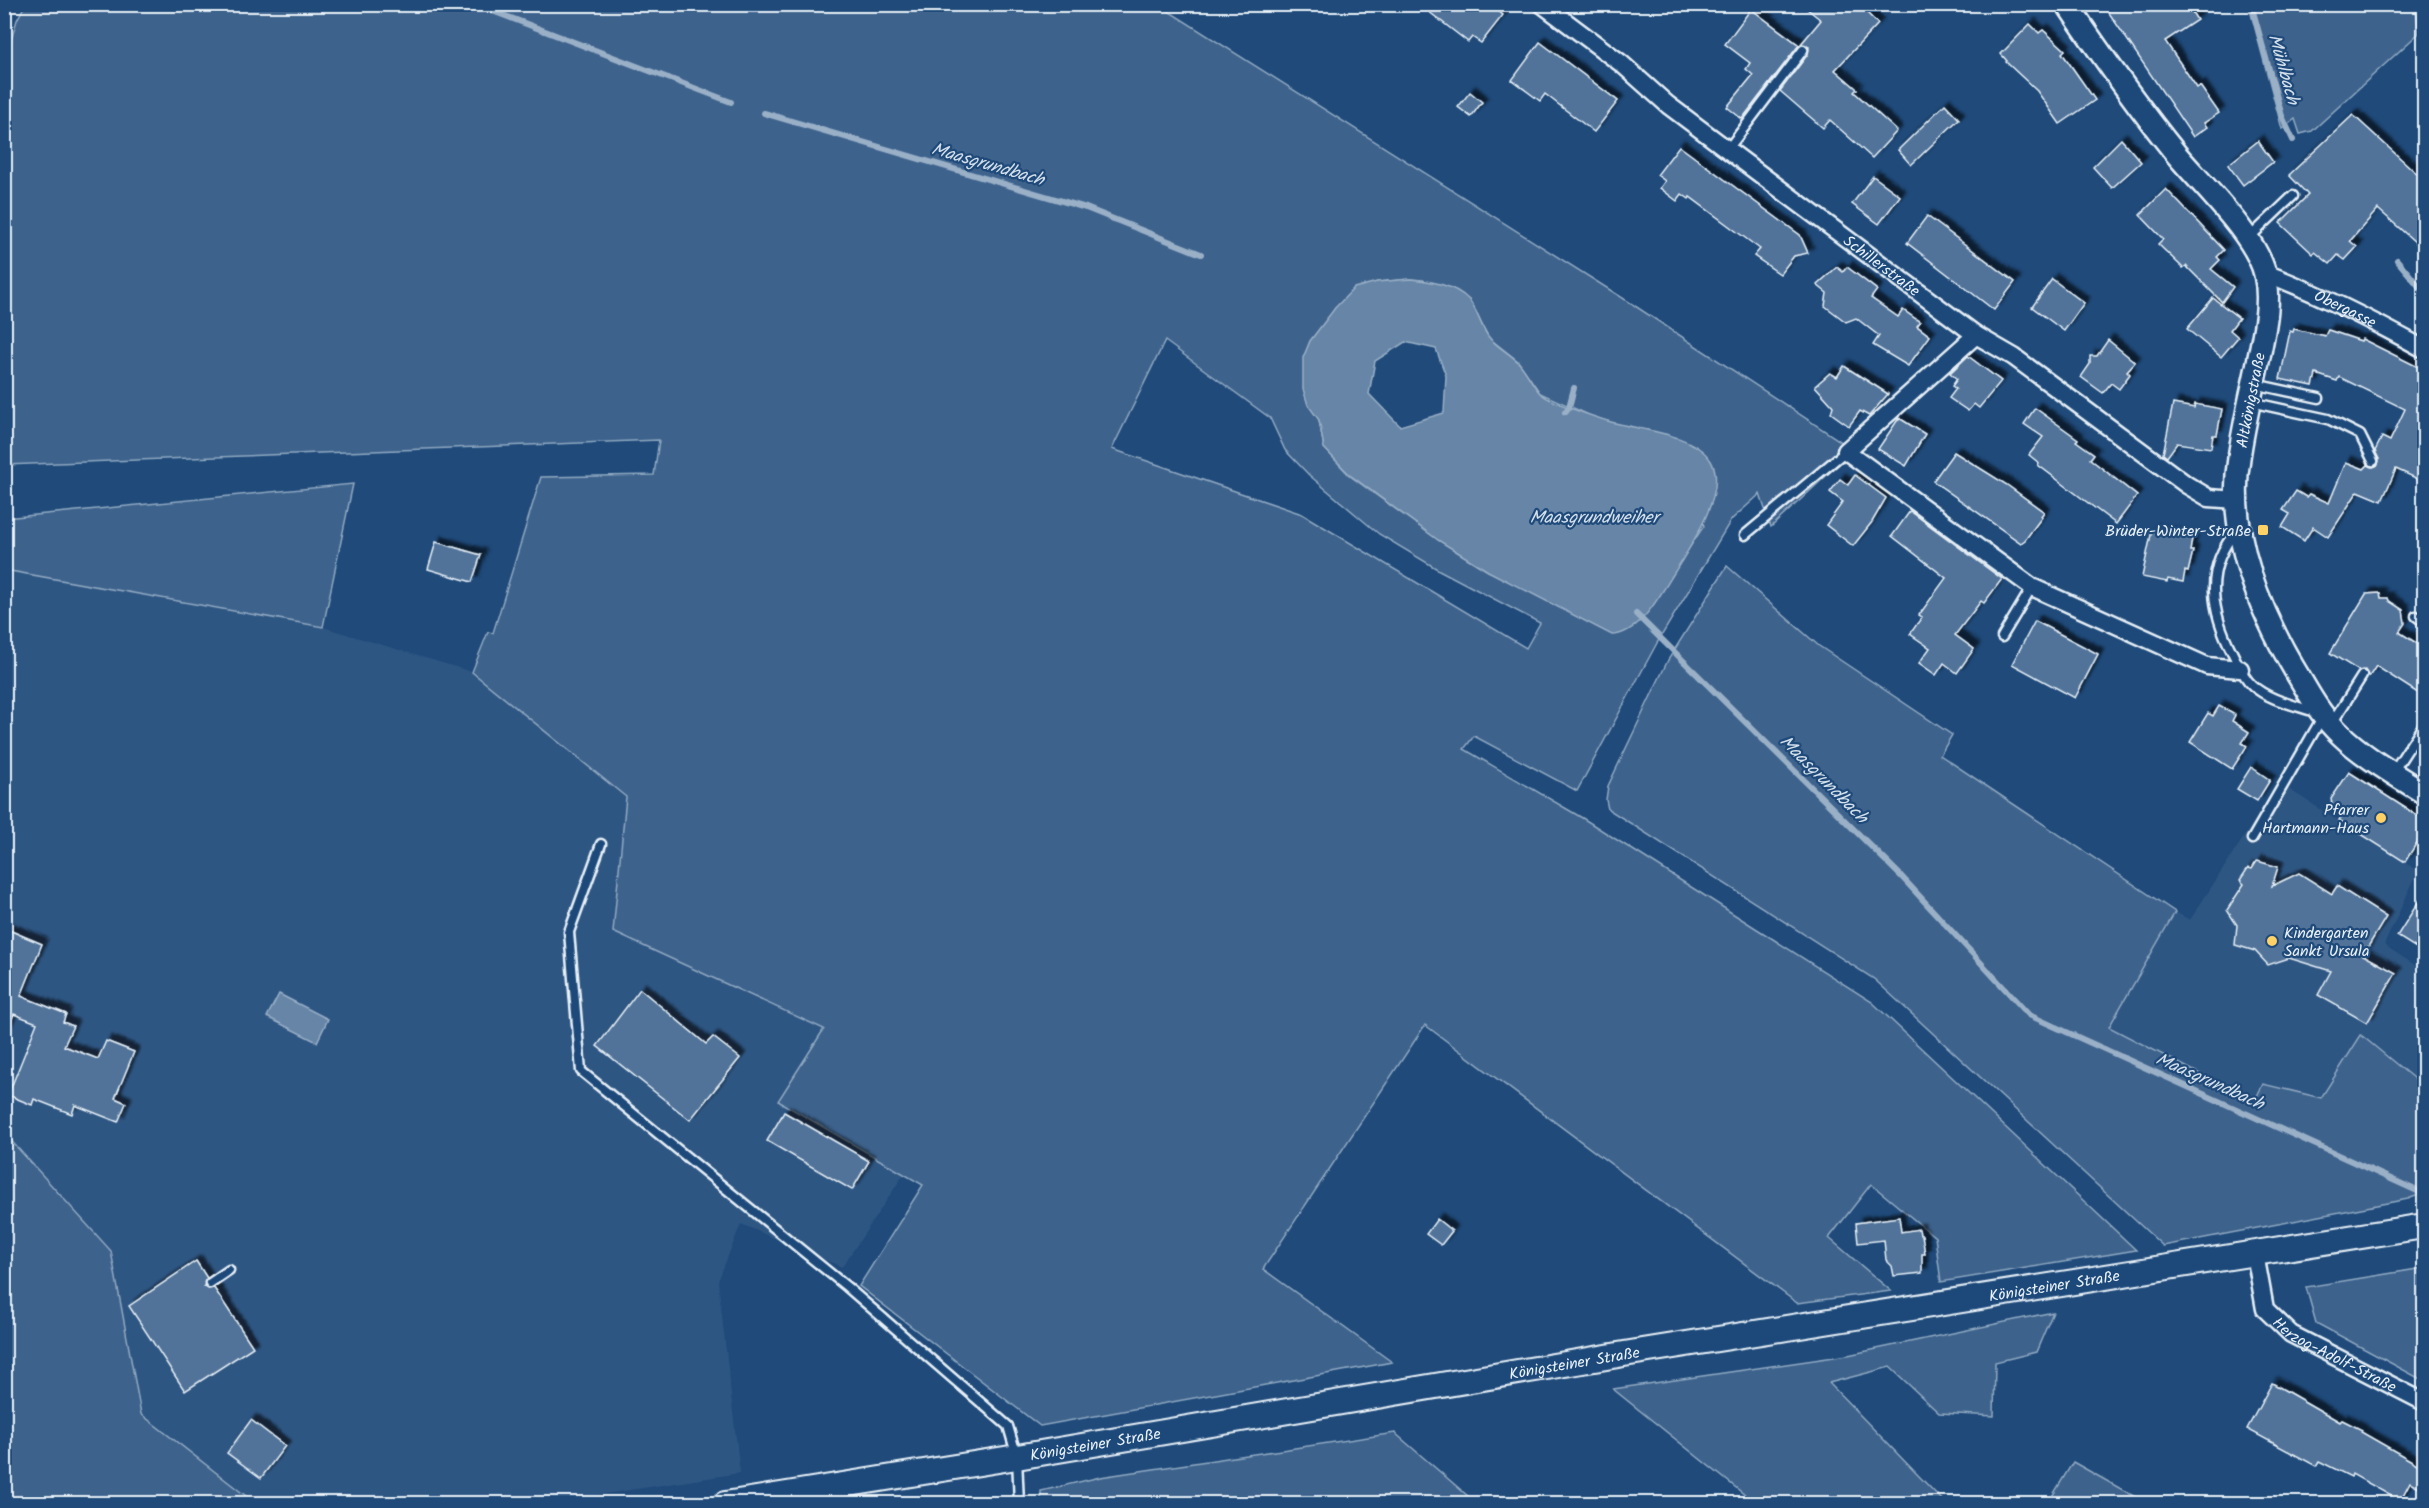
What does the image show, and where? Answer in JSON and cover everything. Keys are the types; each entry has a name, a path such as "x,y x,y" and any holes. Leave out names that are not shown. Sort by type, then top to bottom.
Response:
{"main road":[{"name":"Königsteiner Straße","path":"725,1503 1017,1457 1624,1354 2424,1226"}],"street":[{"name":"Schillerstraße","path":"1542,4 1622,64 1668,105 1976,335 2014,357 2187,485 2209,498 2237,500"},
{"name":"Altkönigstraße","path":"2067,4 2111,69 2169,144 2248,239 2265,273 2268,300 2238,460 2237,500 2247,562 2267,620 2325,718 2355,747 2424,793"},
{"name":"Obergasse","path":"2265,273 2308,290 2374,322 2424,350"},
{"path":"1976,335 1845,451 2032,587 2207,666 2240,669"},
{"name":"Herzog-Adolf-Straße","path":"2256,1254 2265,1309 2291,1334 2424,1402"}],"lane":[{"path":"1728,149 1803,50"},
{"path":"2248,239 2294,196"},
{"path":"2252,393 2319,398"},
{"path":"2252,393 2328,418 2360,435 2373,461"},
{"path":"1745,535 1845,451"},
{"path":"2240,527 2227,542 2216,569 2214,604 2220,626 2240,669 2252,685 2269,696 2325,718"},
{"path":"2002,637 2032,587"},
{"path":"2416,616 2424,622"},
{"path":"2252,839 2325,718 2362,676"},
{"path":"2393,773 2424,724"},
{"path":"601,844 569,932 582,1055 581,1071 848,1287 1008,1426 1017,1457 1019,1503"},
{"path":"210,1283 229,1270"}],"shaded area":[{"path":"25,5 1159,5 1629,302 1854,450 1771,527 1760,494 1731,520 1657,643 1577,791 1474,736 1464,749 1584,819 1872,1002 2136,1250 1941,1282 1935,1237 1871,1184 1829,1238 1891,1291 1797,1303 1425,1025 1263,1269 1392,1362 1040,1426 859,1286 923,1185 778,1101 824,1029 613,932 626,797 472,672 488,632 493,633 541,477 654,475 659,440 5,465 4,64 17,20","holes":["1423,280 1469,300 1489,338 1518,361 1540,393 1612,423 1673,437 1704,526 1641,620 1488,571 1438,540 1350,476 1324,448 1319,420 1329,318 1335,308 1377,282","1165,341 1270,418 1285,450 1309,475 1379,534 1439,570 1540,623 1526,648 1302,514 1112,449"]},
{"path":"2246,5 2424,5 2416,10 2419,33 2312,131 2300,134 2295,119 2282,129 2249,6"},
{"path":"353,484 323,627 5,570 5,518"},
{"path":"1727,566 1819,646 1952,735 1940,755 2175,912 2109,1027 2254,1102 2263,1084 2321,1098 2361,1035 2424,1087 2424,1193 2408,1199 2163,1246 1874,979 1608,809 1606,800 1608,786 1668,660"},
{"path":"5,570 323,627 472,672 626,797 613,932 824,1029 779,1101 904,1174 842,1267 741,1224 718,1281 740,1473 546,1503 236,1504 144,1430 111,1251 5,1134"},
{"name":"Kindergarten Sankt Ursula","path":"2279,783 2418,871 2384,945 2424,971 2424,1087 2361,1036 2320,1098 2263,1084 2254,1102 2109,1026 2175,912 2190,920"},
{"path":"5,1134 111,1251 141,1414 255,1503 5,1503"},
{"path":"2424,1268 2424,1381 2316,1323 2306,1287"},
{"path":"2053,1312 2036,1352 1995,1362 1994,1416 1939,1413 1890,1367 1829,1383 1945,1503 1755,1503 1613,1389 1848,1355"},
{"path":"1395,1433 1476,1503 1041,1503 1041,1491 1100,1477"},
{"path":"2073,1462 2146,1503 2048,1503"}],"water":[{"name":"Maasgrundweiher","path":"1410,279 1433,282 1456,290 1472,304 1491,340 1519,363 1545,397 1604,420 1680,438 1703,452 1711,461 1715,473 1715,487 1705,519 1656,602 1632,628 1612,635 1488,571 1438,540 1350,475 1324,448 1319,420 1308,405 1303,389 1303,358 1310,341 1335,308 1354,288 1377,282","holes":["1405,342 1436,349 1446,376 1444,413 1400,426 1369,394 1375,361"]},
{"path":"279,994 328,1019 317,1042 267,1017"}],"building":[{"path":"1419,4 1489,4 1503,15 1481,43 1472,37 1468,42"},
{"path":"1801,4 1858,4 1878,24 1835,70 1857,89 1854,92 1897,131 1872,158 1830,120 1823,128 1780,91 1808,54 1809,47 1801,44 1821,20"},
{"path":"2103,4 2187,4 2197,20 2165,41 2197,88 2200,86 2219,113 2204,123 2207,127 2193,137"},
{"path":"1751,9 1799,45 1742,119 1727,107 1753,75 1746,69 1750,63 1725,44"},
{"path":"2030,24 2039,33 2043,30 2065,50 2062,53 2095,100 2060,124 2037,91 2006,62 2001,54"},
{"path":"1540,42 1618,101 1594,132 1545,94 1540,101 1512,80"},
{"path":"1470,92 1482,102 1471,117 1458,107"},
{"path":"1945,104 1959,119 1911,165 1898,150"},
{"path":"2353,115 2424,180 2424,250 2378,209 2350,241 2357,247 2345,260 2338,255 2330,264 2315,252 2313,254 2280,223 2308,195 2289,175"},
{"path":"2121,139 2141,162 2112,188 2093,167"},
{"path":"2258,141 2273,162 2243,185 2228,165"},
{"path":"1679,146 1800,235 1808,253 1794,256 1780,274 1754,256 1760,249 1690,197 1689,199 1682,194 1677,201 1660,188 1665,181 1657,175"},
{"path":"1873,176 1900,196 1879,224 1852,204"},
{"path":"2166,189 2224,250 2217,257 2220,260 2211,269 2233,287 2222,302 2186,266 2183,268 2158,244 2163,239 2140,215"},
{"path":"1927,216 2015,282 1994,310 1907,243"},
{"path":"1837,267 1843,272 1847,267 1877,290 1871,298 1898,317 1903,310 1920,322 1917,326 1930,336 1908,366 1873,345 1879,336 1856,318 1846,322 1825,306 1827,293 1817,285"},
{"path":"2052,279 2084,303 2064,331 2032,307"},
{"path":"2213,298 2239,318 2230,330 2238,337 2221,357 2187,329"},
{"path":"2294,329 2325,336 2328,330 2361,341 2362,339 2424,370 2424,471 2420,480 2396,469 2382,501 2358,491 2328,537 2313,527 2304,541 2282,527 2290,514 2283,510 2296,491 2306,497 2309,494 2329,503 2346,462 2364,469 2368,465 2373,467 2378,465 2379,459 2375,451 2382,437 2390,441 2405,409 2339,377 2337,381 2316,374 2313,386 2280,379 2290,331 2293,332"},
{"path":"2108,340 2135,362 2127,371 2130,374 2119,389 2111,383 2103,393 2081,377 2090,364 2090,356 2097,356"},
{"path":"1968,356 2001,381 1979,408 1974,404 1968,411 1949,398 1956,389 1952,386 1957,379 1950,373"},
{"path":"1844,366 1888,394 1869,416 1860,411 1849,426 1831,413 1833,406 1815,386 1830,373 1837,377"},
{"path":"2173,404 2194,408 2195,404 2222,409 2217,435 2213,435 2211,448 2177,443 2167,457 2163,454"},
{"path":"2035,408 2078,439 2076,441 2094,454 2090,459 2137,496 2116,524 2038,465 2039,463 2029,455 2043,437 2024,424"},
{"path":"1899,418 1925,434 1906,466 1878,449"},
{"path":"1954,452 2007,485 2044,512 2025,540 2021,543 1933,481"},
{"path":"1855,475 1886,498 1872,522 1853,546 1826,525 1843,502 1830,492 1840,479 1848,485"},
{"path":"1910,511 2002,579 1984,603 1981,601 1955,635 1974,649 1957,673 1944,663 1936,675 1919,663 1930,648 1910,634 1922,617 1919,615 1946,578 1892,536"},
{"path":"2152,530 2192,538 2190,551 2193,551 2183,582 2168,579 2167,582 2142,577"},
{"path":"436,542 481,555 472,582 428,569"},
{"path":"2380,593 2381,598 2388,598 2403,610 2405,623 2399,632 2424,648 2424,697 2376,666 2369,677 2365,670 2359,671 2330,653 2366,594"},
{"path":"2035,621 2098,654 2075,698 2012,664"},
{"path":"2219,706 2235,715 2232,721 2249,732 2242,743 2247,746 2232,769 2190,742 2208,713 2213,716"},
{"path":"2251,767 2270,780 2257,801 2237,789"},
{"name":"Pfarrer Hartmann-Haus","path":"2349,772 2424,820 2424,831 2405,862 2339,820 2342,816 2333,810 2331,799"},
{"path":"2257,861 2278,867 2272,886 2299,873 2332,894 2337,886 2386,917 2363,955 2396,973 2367,1023 2318,995 2331,971 2289,958 2268,965 2255,951 2235,945 2237,925 2227,910 2244,884 2240,880 2248,868 2252,869"},
{"path":"2424,893 2424,953 2397,936"},
{"path":"4,928 42,944 21,996 66,1014 63,1022 73,1026 64,1046 98,1059 106,1041 134,1052 115,1098 126,1103 118,1122 75,1105 72,1114 34,1099 32,1105 8,1095 37,1023 14,1014 4,1035"},
{"path":"640,989 706,1044 713,1037 740,1058 690,1120 597,1046"},
{"path":"784,1112 869,1161 852,1190 767,1141"},
{"path":"1899,1217 1901,1232 1919,1229 1922,1235 1925,1254 1922,1254 1922,1273 1894,1276 1892,1266 1886,1260 1884,1240 1858,1243 1856,1223"},
{"path":"1437,1219 1452,1231 1441,1245 1426,1234"},
{"path":"196,1261 207,1278 204,1286 208,1289 214,1288 253,1347 185,1391 129,1306"},
{"path":"2272,1383 2340,1422 2342,1420 2362,1430 2361,1432 2424,1468 2424,1490 2410,1482 2400,1501 2352,1474 2351,1477 2319,1461 2316,1466 2247,1429"},
{"path":"251,1420 285,1446 261,1478 227,1453"}],"waterway":[{"name":"Maasgrundbach","path":"474,4 731,102"},
{"name":"Mühlbach","path":"2251,4 2282,116 2293,140"},
{"name":"Maasgrundbach","path":"764,113 1086,208 1201,254"},
{"name":"Mühlbach","path":"2397,260 2424,292"},
{"path":"1565,412 1569,407 1574,388"},
{"name":"Maasgrundbach","path":"1636,614 1900,875 2029,1015 2424,1194"}],"place":[{"name":"Brüder-Winter-Straße","path":"2263,530"},
{"name":"Pfarrer Hartmann-Haus","path":"2381,818"},
{"name":"Kindergarten Sankt Ursula","path":"2272,941"}]}
